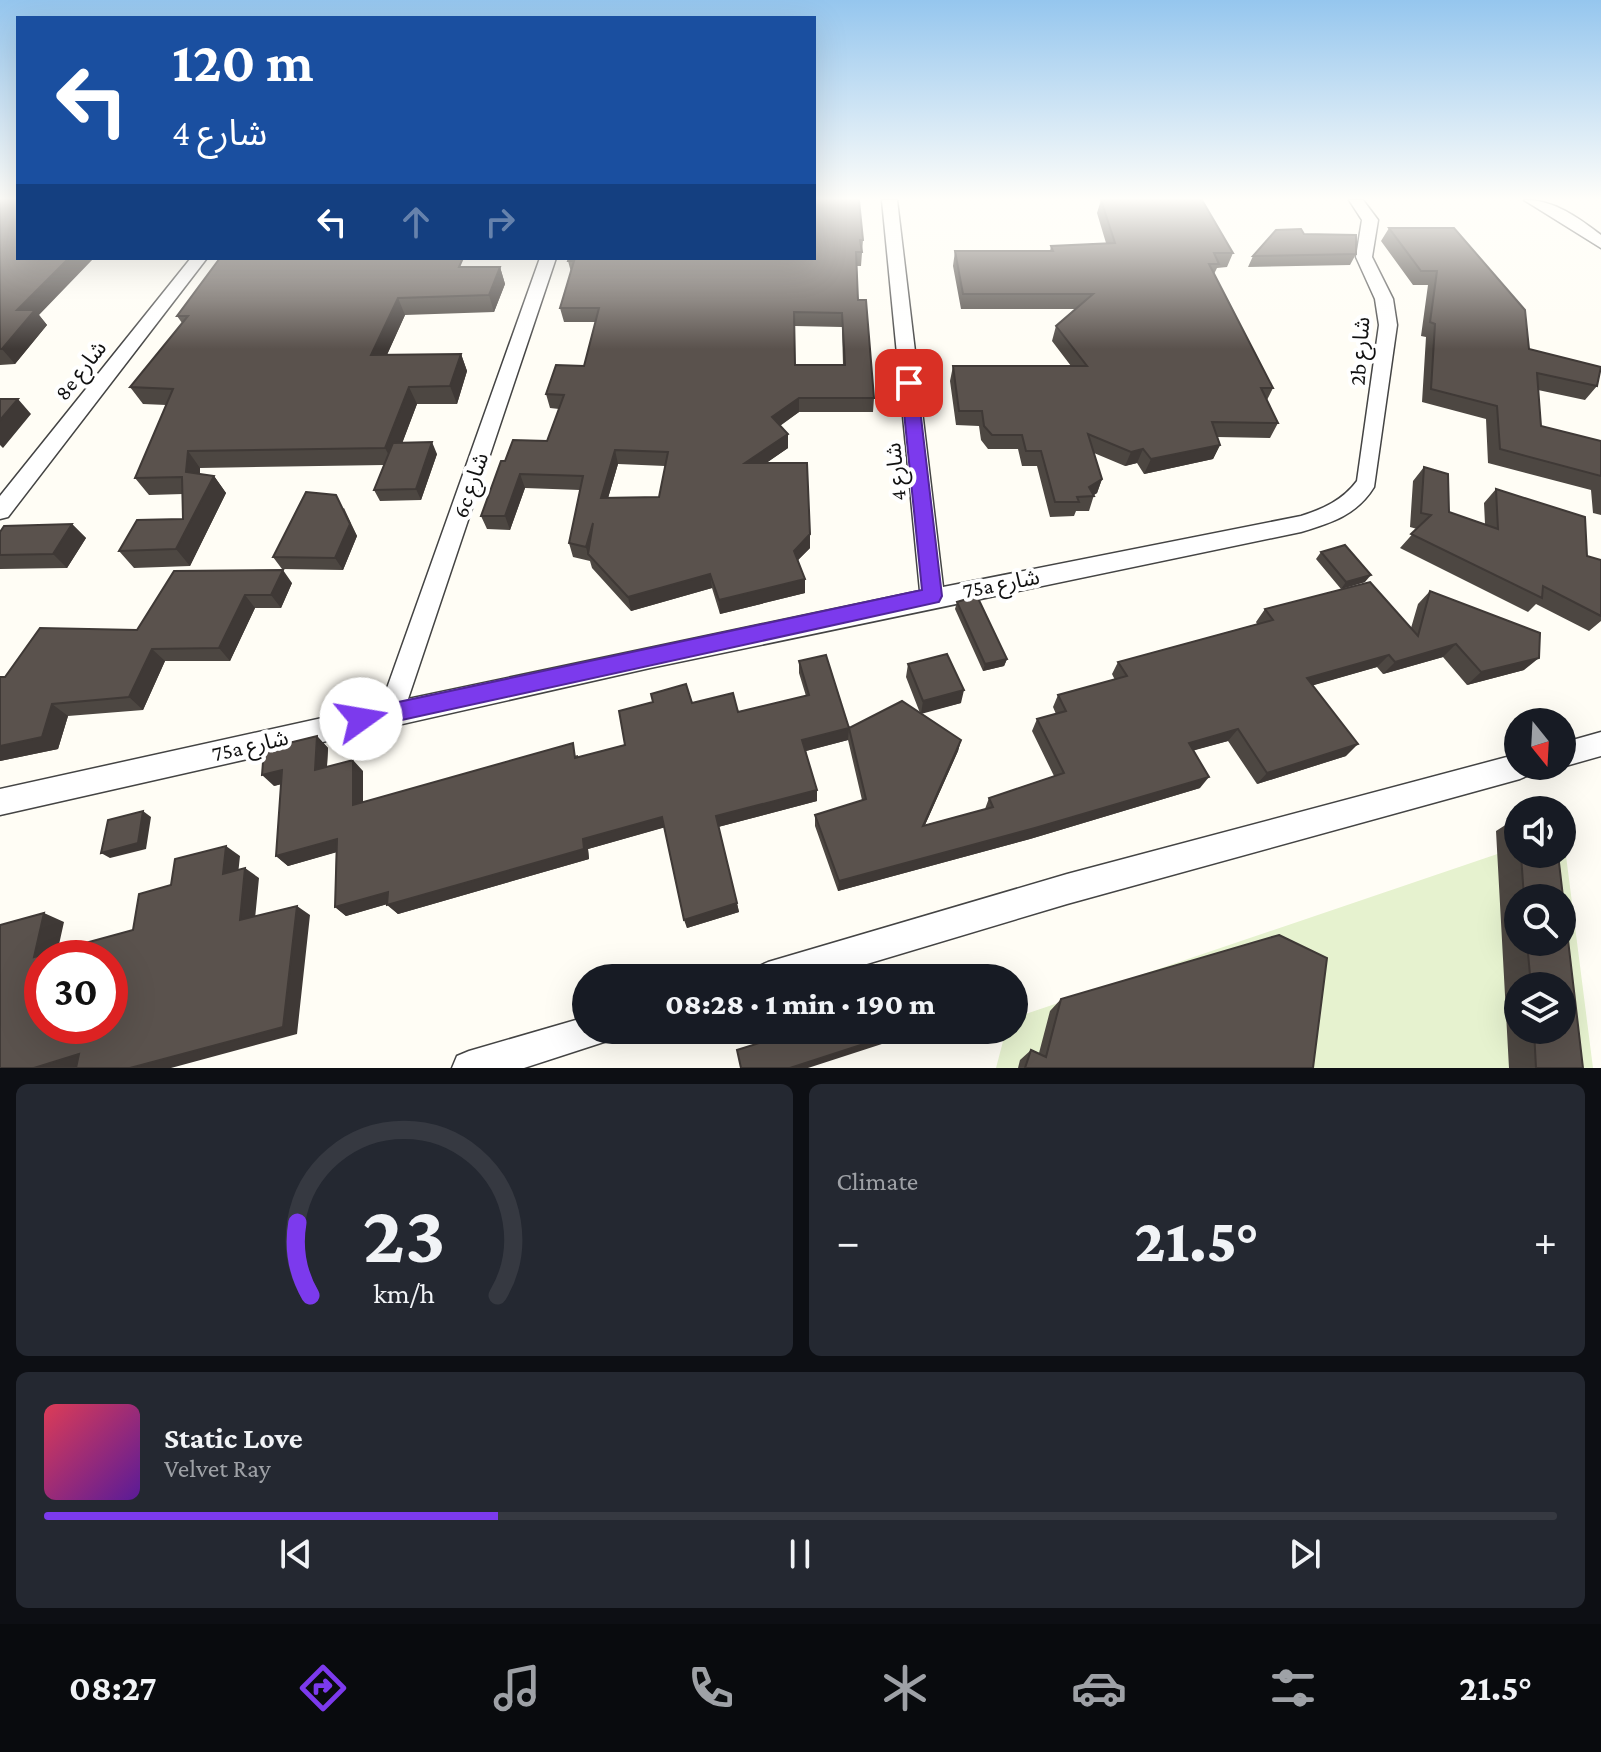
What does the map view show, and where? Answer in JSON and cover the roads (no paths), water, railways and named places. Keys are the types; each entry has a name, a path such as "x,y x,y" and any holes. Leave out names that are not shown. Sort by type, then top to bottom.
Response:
{"street":[{"name":"شارع 4","path":"894,250 932,596"},
{"name":"2b شارع","path":"1365,250 1364,257 1384,299 1388,325 1371,469"},
{"name":"8e شارع","path":"0,511 197,260"},
{"name":"6c شارع","path":"391,712 547,260"},
{"name":"75a شارع","path":"0,802 391,712 932,596 1319,519 1336,512 1360,494 1371,469"},
{"path":"1576,751 1601,744"},
{"path":"815,964 1054,893 1504,770"},
{"path":"469,1068 572,1037"}]}
